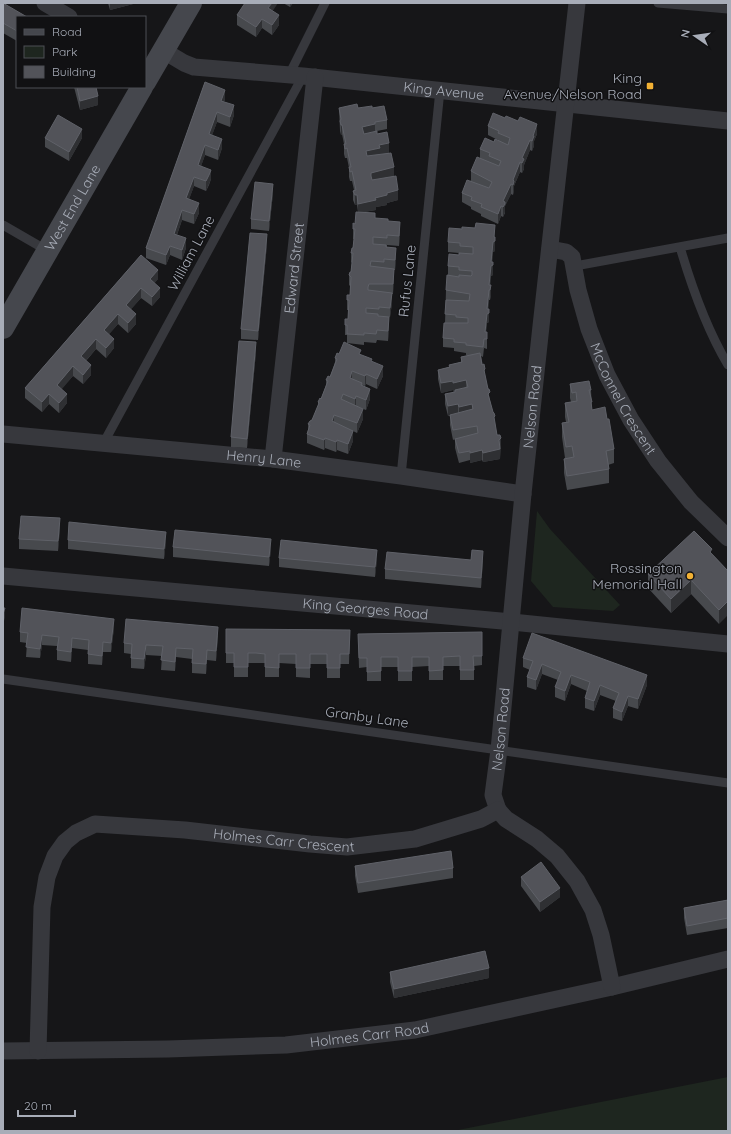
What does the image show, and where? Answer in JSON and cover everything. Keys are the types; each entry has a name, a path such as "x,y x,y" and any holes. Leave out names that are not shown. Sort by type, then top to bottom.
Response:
{"street":[{"path":"45,3 67,16"},
{"path":"152,65 191,3"},
{"name":"Nelson Road","path":"498,810 493,795 499,750 565,104 577,3"},
{"name":"King Avenue","path":"152,65 184,63 194,67 440,90 728,122"},
{"name":"Edward Street","path":"273,459 302,76"},
{"name":"West End Lane","path":"3,328 141,88"},
{"path":"550,248 566,252 572,257 575,266"},
{"name":"McConnel Crescent","path":"575,266 578,290 589,329 607,375 631,420 658,461 691,502 728,538"},
{"name":"Henry Lane","path":"3,434 273,459 524,494"},
{"name":"King Georges Road","path":"3,576 512,622 728,644"},
{"path":"498,810 506,819 537,838 557,856 577,881 593,910 601,935 612,987"},
{"name":"Holmes Carr Crescent","path":"38,1051 42,907 47,877 55,856 65,842 76,833 95,824 185,830 347,847 415,839 481,819 498,810"},
{"name":"Holmes Carr Road","path":"3,1051 168,1049 286,1045 415,1030 612,987 728,959"}],"lane":[{"name":"William Lane","path":"103,444 302,76 325,3"},
{"path":"658,3 697,4 728,9"},
{"name":"Rufus Lane","path":"401,476 440,90"},
{"path":"3,226 48,251"},
{"path":"575,266 728,238"},
{"path":"680,247 690,282 705,320 728,365"},
{"name":"Granby Lane","path":"3,679 728,783"}],"green space":[{"path":"537,511 550,529 620,605 613,611 553,607 531,581"},
{"path":"728,1077 728,1131 453,1131"}],"building":[{"path":"3,3 25,16 16,16 16,30 3,23"},
{"path":"245,3 272,3 268,8 279,15 272,25 262,19 256,27 237,15"},
{"path":"205,82 225,90 221,101 234,105 230,117 217,112 209,134 222,139 218,150 205,145 198,165 211,170 206,181 194,177 186,198 199,203 194,214 182,210 174,234 186,238 182,250 170,246 166,255 146,248"},
{"path":"77,88 96,88 98,96 80,101"},
{"path":"357,104 358,108 384,106 387,120 375,122 375,124 362,127 364,134 377,131 377,134 387,132 389,143 379,145 380,148 366,151 367,156 391,153 394,167 371,173 371,176 372,180 396,176 398,190 375,198 376,200 358,204 357,195 355,195 353,191 356,190 352,171 350,172 349,167 351,167 347,148 345,149 344,144 346,144 340,121 339,108"},
{"path":"493,113 518,121 520,117 537,124 532,141 530,140 522,158 524,159 522,163 520,162 513,180 513,185 511,184 503,201 505,204 503,207 501,206 498,214 481,207 482,204 471,200 472,197 462,193 467,180 489,188 492,182 471,171 477,157 499,166 501,161 489,156 490,153 480,149 485,138 494,142 495,139 508,145 510,138 498,133 499,131 488,126"},
{"path":"58,115 82,129 69,152 45,138"},
{"path":"255,182 273,184 269,221 251,219"},
{"path":"356,212 375,213 375,218 400,222 399,236 387,235 387,238 373,237 373,244 386,245 386,247 396,248 395,260 384,259 384,262 371,261 370,266 394,269 393,284 369,284 368,287 368,290 392,293 390,308 366,308 366,313 389,317 388,331 377,330 376,334 347,334 347,325 345,325 345,319 348,319 349,300 347,300 347,295 350,295 351,277 349,275 351,272 353,253 351,253 355,229 353,229 353,223 355,224"},
{"path":"476,223 495,225 495,241 493,242 491,262 493,262 493,265 491,266 489,285 491,285 487,309 489,309 489,313 487,314 485,332 487,332 487,339 484,339 483,347 466,345 466,343 454,342 454,339 443,338 444,323 468,323 468,318 445,314 446,300 469,301 470,294 446,290 447,275 459,277 459,275 472,275 472,271 459,270 459,267 448,266 449,254 473,254 473,247 460,246 460,243 448,242 449,228 475,228"},
{"path":"250,233 267,234 258,331 241,329"},
{"path":"141,255 158,270 150,279 160,288 152,297 141,288 126,305 136,314 128,323 118,314 104,330 114,339 106,348 96,339 81,356 91,365 83,375 73,366 57,385 67,394 59,403 49,394 42,402 25,388"},
{"path":"239,341 256,342 247,439 231,437"},
{"path":"344,342 361,350 359,354 372,359 371,361 383,366 377,379 366,374 365,376 352,371 350,378 362,383 361,385 370,389 366,400 356,396 355,399 343,394 341,399 363,409 357,423 334,415 332,421 353,431 348,444 325,438 324,440 307,434 310,425 308,424 312,420 319,403 318,402 320,398 321,399 328,381 326,380 328,376 330,377 337,359 335,358 337,353 339,354"},
{"path":"480,353 490,392 488,394 495,416 497,435 500,435 501,438 499,440 500,449 483,453 482,450 470,453 470,451 459,453 455,439 478,433 477,426 453,430 450,415 473,409 472,404 459,407 458,404 448,406 445,394 468,387 466,380 453,383 453,381 441,383 438,370 450,367 449,365 462,362 461,357"},
{"path":"589,381 592,410 605,407 607,419 609,419 614,449 606,451 609,469 567,476 564,459 574,457 572,446 566,447 562,423 569,422 565,403 577,401 576,392 572,393 570,384"},
{"path":"21,516 60,518 58,541 19,539"},
{"path":"69,522 166,532 164,549 68,540"},
{"path":"175,530 271,539 269,557 173,547"},
{"name":"Rossington Memorial Hall","path":"694,531 712,549 710,552 728,571 728,601 719,610 691,580 671,599 648,574"},
{"path":"281,540 377,550 375,567 279,558"},
{"path":"472,550 483,551 481,578 385,569 387,552 471,560"},
{"path":"22,608 114,619 111,643 103,642 102,656 88,654 89,640 72,638 71,652 57,650 59,637 42,635 40,649 26,647 28,633 20,632"},
{"path":"126,619 218,627 216,651 207,650 206,664 192,663 193,649 176,648 175,662 161,660 163,646 146,645 144,659 131,658 132,644 124,643"},
{"path":"226,629 350,630 349,654 340,654 340,668 327,668 327,654 310,654 310,668 296,668 296,654 279,654 279,668 265,667 265,654 256,653 248,653 248,667 234,667 234,653 226,653"},
{"path":"482,632 482,656 473,656 474,670 460,670 460,656 443,657 443,670 429,671 429,657 412,657 412,671 398,671 398,657 381,657 381,671 367,672 367,658 359,658 358,634"},
{"path":"532,633 647,675 638,699 628,696 622,712 613,708 619,693 600,685 594,701 585,698 590,682 571,675 565,691 555,687 561,672 542,664 536,680 527,677 533,661 523,658"},
{"path":"451,851 453,868 358,883 355,866"},
{"path":"541,862 560,888 540,902 521,877"},
{"path":"728,900 728,918 687,926 684,908"},
{"path":"485,951 489,968 394,989 390,972"}],"place":[{"name":"King Avenue/Nelson Road","path":"650,86"},
{"name":"Rossington Memorial Hall","path":"690,576"}]}
